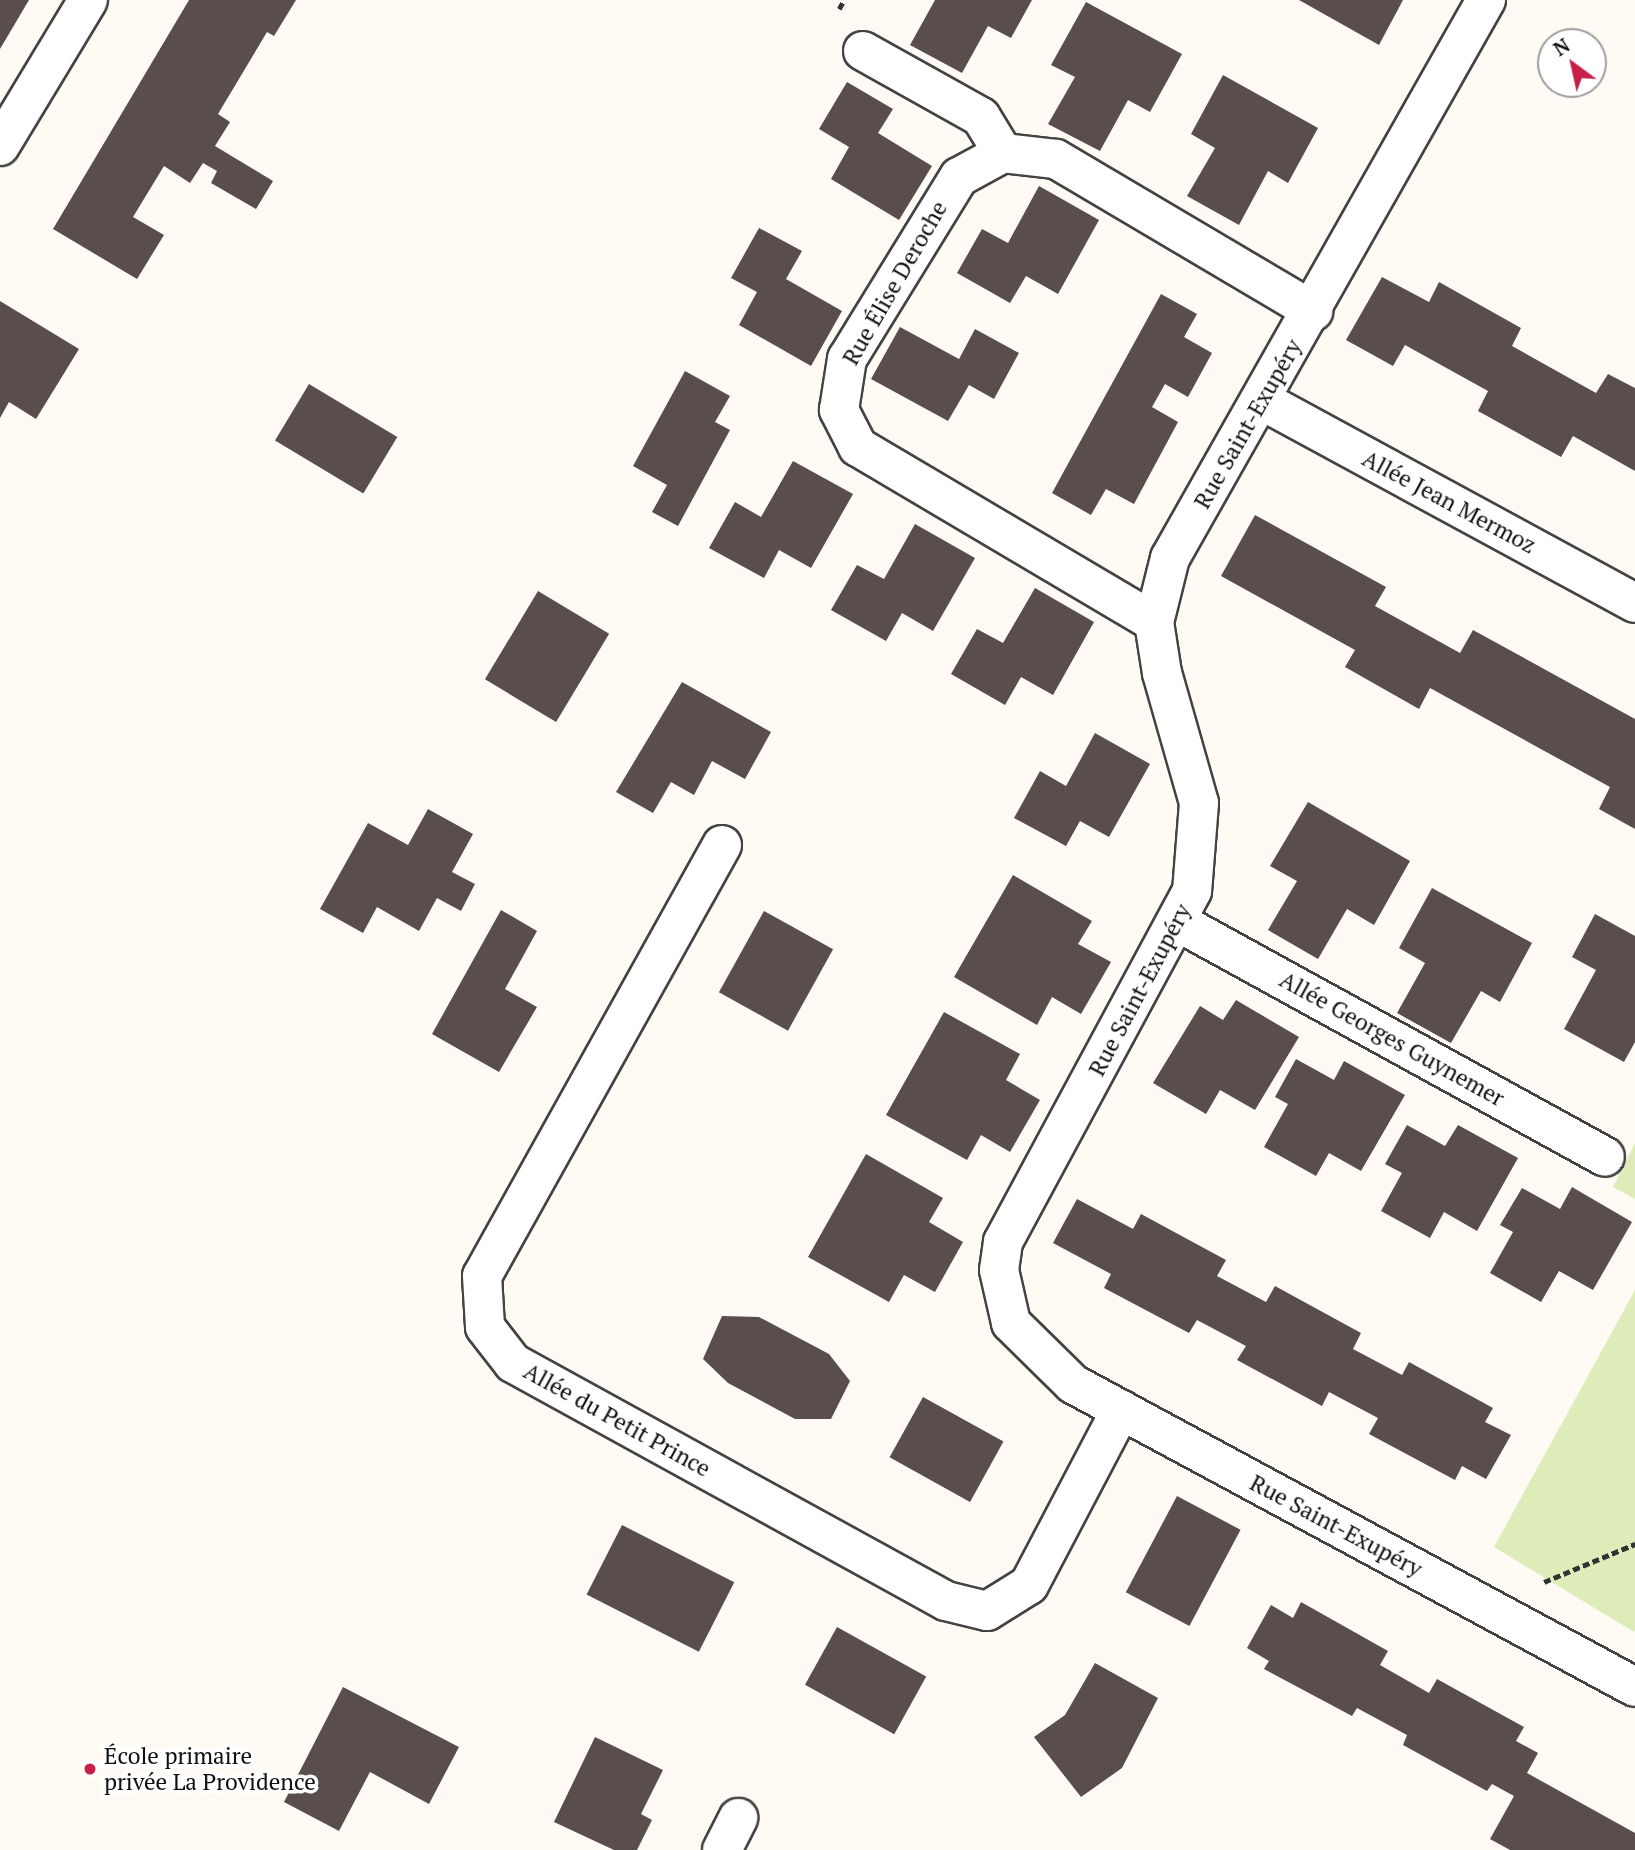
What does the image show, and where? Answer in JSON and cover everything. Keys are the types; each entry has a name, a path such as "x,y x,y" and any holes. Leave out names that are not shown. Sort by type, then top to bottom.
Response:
{"street":[{"path":"1,142 88,0"},
{"name":"Rue Saint-Exupéry","path":"1486,0 1263,401 1170,558 1154,622 1162,673 1199,803 1197,865 1178,922 1003,1242 999,1270 1010,1323 1026,1344 1073,1384 1635,1687"},
{"path":"863,51 981,117 1003,153 1056,159 1313,312"},
{"name":"Rue Élise Deroche","path":"1003,153 959,177 943,198 847,359 839,410 859,447 874,460 1154,622"},
{"name":"Allée Jean Mermoz","path":"1263,401 1635,603"},
{"name":"Allée du Petit Prince","path":"722,845 482,1276 485,1327 513,1363 946,1601 987,1611 1030,1585 1121,1410"},
{"name":"Allée Georges Guynemer","path":"1178,922 1605,1157"}],"path":[{"path":"1514,1622 1548,1577 1635,1544"}],"green space":[{"path":"1635,1143 1635,1199 1613,1187"},
{"path":"1635,1290 1635,1630 1634,1632 1494,1547"}],"building":[{"path":"0,0 29,0 0,49"},
{"path":"189,0 296,0 274,36 267,32 218,114 230,122 215,146 273,181 256,209 211,183 217,171 203,163 190,183 164,166 133,217 164,235 137,279 53,229"},
{"path":"935,0 1032,0 1011,38 988,26 962,73 910,45"},
{"path":"1299,0 1403,0 1379,45"},
{"path":"1086,2 1182,54 1150,112 1128,100 1100,151 1048,124 1075,77 1051,65"},
{"path":"1223,75 1318,128 1288,183 1268,171 1239,225 1187,196 1215,148 1191,134"},
{"path":"847,82 893,109 878,133 932,166 899,220 831,179 849,147 819,129"},
{"path":"1039,186 1099,220 1058,294 1026,276 1010,303 957,273 982,229 1008,243"},
{"path":"759,228 802,251 786,279 842,311 811,366 739,325 757,292 731,278"},
{"path":"1382,277 1429,302 1439,282 1521,328 1512,346 1596,393 1608,374 1635,388 1635,471 1573,436 1561,457 1478,411 1488,391 1405,345 1393,366 1346,340"},
{"path":"1161,294 1197,314 1184,337 1212,353 1188,397 1165,384 1152,407 1178,422 1134,504 1106,489 1091,515 1052,493"},
{"path":"0,301 79,349 36,419 9,402 0,418"},
{"path":"900,327 959,359 975,329 1019,353 994,399 969,385 948,421 871,379"},
{"path":"685,371 730,396 715,422 730,430 678,526 652,512 667,485 633,466"},
{"path":"309,384 397,437 363,494 275,441"},
{"path":"793,461 853,494 811,568 779,550 764,578 709,548 735,502 761,517"},
{"path":"1255,515 1386,587 1375,606 1460,653 1473,630 1635,719 1635,829 1599,809 1610,787 1430,688 1419,709 1345,667 1355,650 1221,576"},
{"path":"915,524 975,558 933,631 902,613 886,641 831,610 857,565 884,579"},
{"path":"1035,588 1094,622 1053,695 1021,677 1005,705 951,674 977,629 1003,643"},
{"path":"538,591 609,634 556,722 485,679"},
{"path":"682,682 771,732 745,779 712,761 694,795 671,782 653,813 616,792"},
{"path":"1095,733 1150,764 1109,837 1080,821 1066,846 1014,818 1040,771 1066,786"},
{"path":"1308,802 1410,861 1374,925 1347,909 1318,959 1268,930 1297,881 1270,866"},
{"path":"428,809 473,834 452,872 475,884 461,911 437,898 419,931 377,907 363,933 320,909 368,823 408,845"},
{"path":"1013,875 1092,921 1078,944 1111,962 1081,1014 1052,997 1037,1025 954,977"},
{"path":"1432,888 1532,943 1500,1002 1481,991 1451,1043 1397,1013 1425,963 1399,948"},
{"path":"501,910 537,931 505,989 537,1007 499,1072 432,1034"},
{"path":"764,911 833,949 788,1031 719,992"},
{"path":"1595,914 1635,936 1635,1042 1624,1062 1564,1029 1596,970 1572,957"},
{"path":"1236,1000 1299,1037 1255,1110 1220,1090 1206,1114 1153,1083 1200,1006 1223,1020"},
{"path":"944,1012 1020,1054 1006,1080 1040,1100 1010,1152 981,1135 967,1160 886,1115"},
{"path":"1296,1059 1334,1080 1344,1061 1405,1095 1361,1171 1329,1153 1316,1176 1264,1147 1288,1104 1275,1097"},
{"path":"1407,1125 1445,1146 1458,1125 1518,1158 1477,1231 1444,1212 1430,1238 1381,1211 1402,1173 1385,1164"},
{"path":"866,1154 943,1198 929,1222 963,1242 935,1292 904,1275 889,1302 808,1257"},
{"path":"1572,1187 1632,1222 1593,1290 1559,1271 1541,1302 1490,1273 1513,1232 1500,1225 1522,1188 1560,1209"},
{"path":"1077,1199 1133,1229 1141,1214 1226,1260 1217,1276 1266,1302 1275,1286 1361,1333 1353,1349 1402,1375 1409,1362 1493,1408 1485,1422 1511,1435 1486,1479 1462,1466 1455,1480 1369,1434 1378,1418 1329,1392 1322,1406 1237,1360 1246,1346 1197,1320 1189,1333 1104,1288 1111,1274 1053,1243"},
{"path":"722,1316 759,1317 829,1354 850,1381 831,1419 795,1419 728,1383 703,1359"},
{"path":"923,1397 1003,1442 970,1502 890,1457"},
{"path":"1177,1496 1241,1530 1189,1626 1126,1592"},
{"path":"622,1525 734,1582 699,1652 587,1594"},
{"path":"1301,1602 1388,1651 1380,1665 1429,1693 1437,1679 1524,1727 1516,1741 1538,1753 1527,1773 1635,1833 1635,1850 1510,1850 1490,1839 1514,1796 1492,1784 1487,1791 1403,1745 1407,1735 1357,1708 1352,1716 1264,1669 1269,1661 1247,1648 1271,1605 1293,1618"},
{"path":"837,1627 926,1676 894,1734 805,1685"},
{"path":"1095,1663 1158,1698 1122,1768 1081,1797 1034,1737 1065,1715"},
{"path":"343,1687 459,1747 429,1804 370,1772 339,1831 284,1802"},
{"path":"595,1737 663,1770 641,1814 652,1820 637,1850 614,1850 554,1822"}],"place":[{"name":"École primaire privée La Providence","path":"90,1769"}]}
